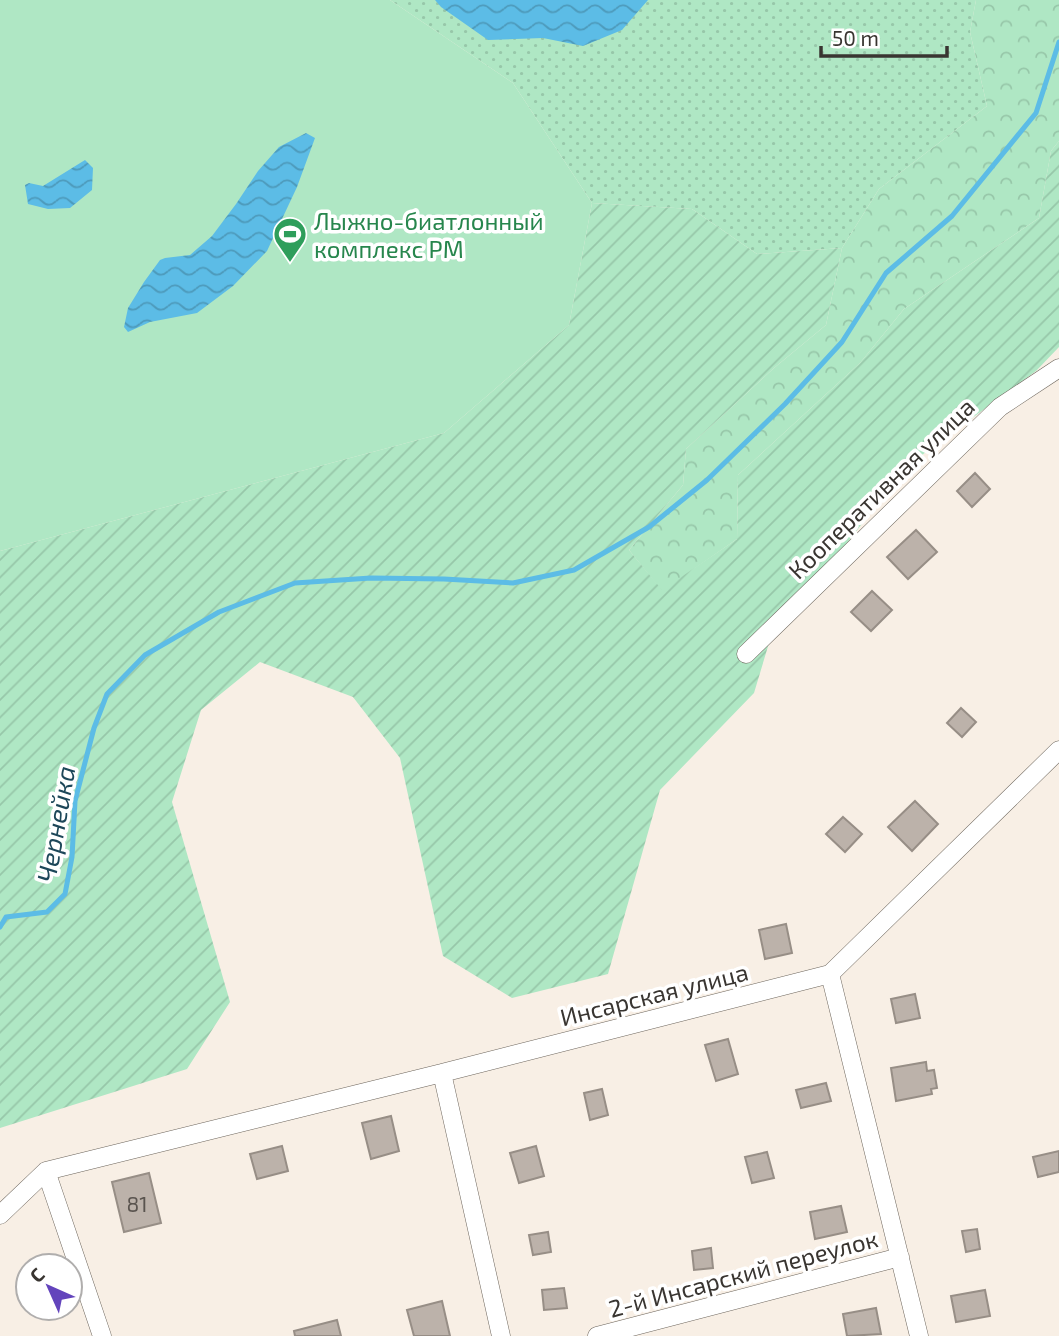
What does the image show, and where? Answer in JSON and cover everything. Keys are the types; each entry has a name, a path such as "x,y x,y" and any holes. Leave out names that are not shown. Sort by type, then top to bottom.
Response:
{"street":[{"name":"Кооперативная улица","path":"746,654 1000,407 1059,368"},
{"path":"919,1336 830,974 1059,750"},
{"name":"Инсарская улица","path":"46,1171 830,974"},
{"path":"442,1073 501,1336"},
{"path":"0,1215 46,1171 102,1336"},
{"name":"2-й Инсарский переулок","path":"597,1336 900,1257"}],"green space":[{"name":"Лыжно-биатлонный комплекс РМ","path":"0,0 390,0 513,83 592,203 569,325 444,433 0,551"},
{"path":"390,0 976,0 970,32 987,106 879,189 842,248 757,254 692,209 592,203 513,83"},
{"path":"976,0 1059,0 1059,141 1051,151 1039,218 904,309 860,363 738,475 737,539 662,591 629,550 683,485 686,449 774,368 826,325 842,248 879,189 987,106 970,32"},
{"path":"1059,141 1059,347 1036,371 907,466 769,643 754,693 660,790 608,974 512,998 443,956 400,758 353,697 260,662 201,710 172,802 230,1002 187,1069 0,1128 0,551 444,433 569,325 592,203 692,209 757,254 842,248 826,325 774,368 686,449 683,485 629,550 662,590 737,539 738,475 860,363 904,309 1039,218 1051,151"}],"water":[{"path":"435,0 648,0 622,30 583,46 543,38 488,40"},
{"path":"306,133 315,138 297,187 267,251 233,286 197,313 150,322 128,332 124,327 128,308 160,260 190,255 212,236 258,171 279,147"},
{"path":"85,160 93,168 92,190 70,208 48,209 28,204 25,185 29,183 43,186"}],"building":[{"path":"975,473 990,489 972,507 957,491"},
{"path":"916,530 937,552 908,579 887,557"},
{"path":"872,591 892,610 871,631 851,612"},
{"path":"961,708 976,722 962,737 947,723"},
{"path":"915,801 938,824 912,851 888,827"},
{"path":"843,817 862,834 845,852 826,834"},
{"path":"786,924 792,953 765,959 759,930"},
{"path":"915,994 920,1018 896,1023 891,999"},
{"path":"728,1039 738,1074 716,1081 705,1045"},
{"path":"926,1062 927,1071 934,1070 937,1088 931,1089 932,1094 896,1101 891,1068"},
{"path":"826,1083 831,1101 801,1108 796,1090"},
{"path":"602,1089 608,1115 590,1120 584,1093"},
{"path":"391,1116 399,1151 371,1159 362,1123"},
{"path":"282,1146 288,1171 257,1179 250,1154"},
{"path":"536,1146 544,1176 519,1183 510,1153"},
{"path":"1059,1151 1059,1172 1038,1177 1033,1157"},
{"path":"767,1152 774,1178 752,1183 745,1157"},
{"path":"149,1173 161,1223 124,1232 112,1182"},
{"path":"841,1206 847,1232 815,1239 810,1212"},
{"path":"977,1229 980,1249 966,1252 962,1231"},
{"path":"548,1232 551,1252 533,1255 529,1235"},
{"path":"711,1248 713,1268 694,1270 692,1251"},
{"path":"564,1288 567,1308 544,1310 542,1290"},
{"path":"985,1290 990,1316 956,1322 951,1296"},
{"path":"442,1301 450,1336 414,1336 407,1310"},
{"path":"876,1308 881,1334 847,1336 843,1314"},
{"path":"337,1320 341,1336 295,1336 294,1331"}],"waterway":[{"name":"Чернейка","path":"0,927 6,917 47,912 65,894 72,857 75,801 94,728 107,694 145,655 219,612 295,583 371,578 513,583 574,570 649,527 707,480 785,404 842,342 886,273 952,216 1036,113 1059,42"}],"place":[{"name":"Лыжно-биатлонный комплекс РМ","path":"290,264"}]}
